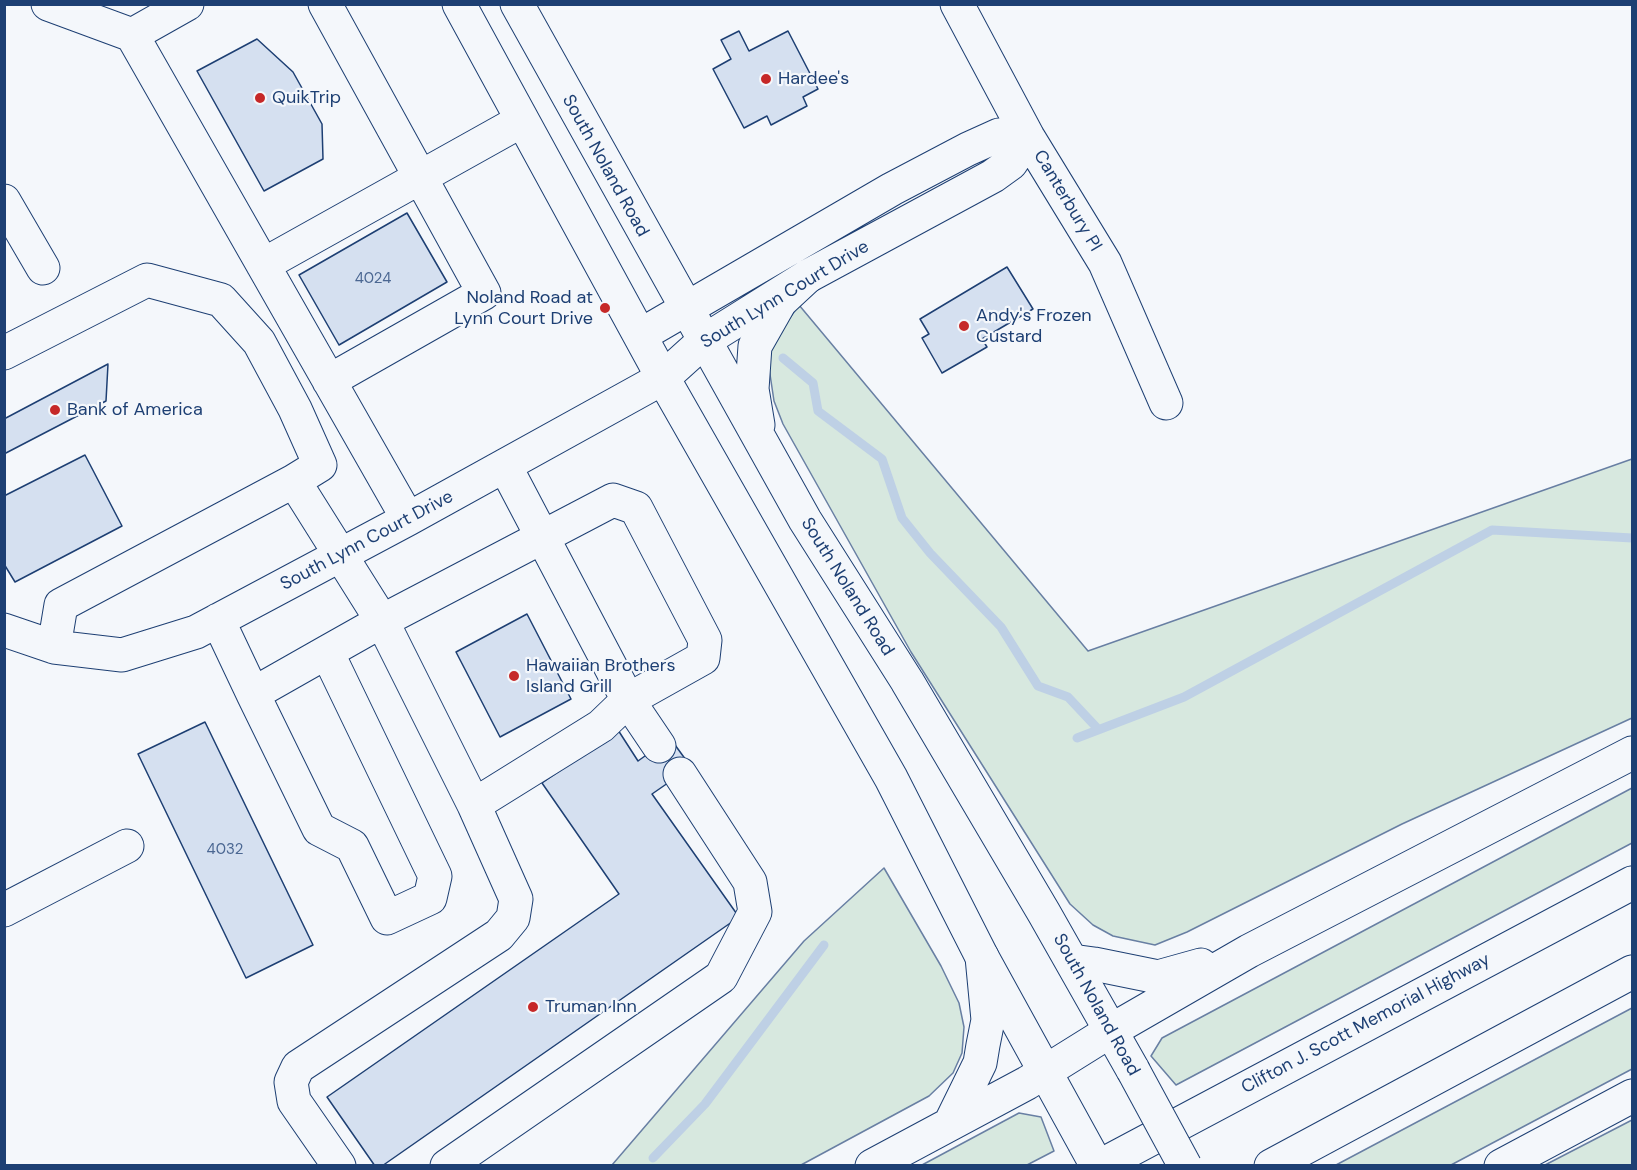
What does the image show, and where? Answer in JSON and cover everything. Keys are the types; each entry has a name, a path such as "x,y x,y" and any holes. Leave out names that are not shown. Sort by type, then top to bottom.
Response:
{"main road":[{"path":"48,4 132,35 408,519"},
{"path":"132,35 187,4"},
{"path":"326,4 484,293 329,381"},
{"path":"459,4 663,378 891,778 982,957 1099,1166"},
{"name":"Canterbury Pl","path":"957,4 1028,137 1105,263 1166,404"},
{"name":"South Noland Road","path":"518,5 685,309 805,520 907,681 1112,1030 1185,1166"},
{"path":"262,265 521,120"},
{"name":"South Lynn Court Drive","path":"4,630 54,647 122,655 196,632 341,556 663,378 704,341 808,276 993,176 1011,164 1028,137 999,135 968,149 892,189 641,334"},
{"path":"4,201 43,268"},
{"path":"759,439 752,389 755,346 780,302 808,276"},
{"path":"4,353 147,280 221,300 260,342 295,409 320,465 61,605 54,647"},
{"path":"505,466 628,700 659,746"},
{"path":"294,481 382,621 474,806 516,899 513,918 499,935 297,1067 291,1082 294,1101 339,1166"},
{"path":"253,694 382,621 542,535 613,500 636,508 705,640 703,658 628,700 601,726 474,806"},
{"path":"218,620 319,829 352,846 387,918 430,898 435,876 327,652"},
{"path":"872,1166 1045,1072 1112,1030 1249,951 1632,753"},
{"path":"447,1166 721,977 755,912 750,882 680,774"},
{"path":"4,910 127,846"},
{"name":"Clifton J. Scott Memorial Highway","path":"1099,1166 1632,883"},
{"path":"1071,961 1158,977 1249,951"},
{"path":"951,1122 980,1063 988,1020 982,957"},
{"path":"1271,1166 1632,972"},
{"path":"1501,1166 1632,1096"}],"shaded area":[{"path":"799,305 1088,651 1632,459 1632,718 1402,824 1187,932 1155,945 1113,936 1093,925 1070,904 911,652 783,424 774,401 768,361 771,344"},
{"path":"1632,788 1632,843 1176,1085 1151,1056 1162,1038"},
{"path":"884,868 941,966 959,1003 964,1027 962,1053 953,1073 929,1096 801,1165 612,1165 804,941"},
{"path":"1632,1008 1632,1069 1451,1165 1336,1165"},
{"path":"1019,1113 1041,1117 1054,1151 1027,1165 922,1165"},
{"path":"1632,1120 1632,1165 1545,1165"}],"building":[{"name":"Hardee's","path":"739,31 749,51 788,31 818,89 803,97 807,106 771,125 767,116 744,128 713,69 731,59 721,40"},
{"name":"QuikTrip","path":"257,39 293,72 322,124 323,159 264,191 197,71"},
{"path":"407,213 447,282 339,345 299,275"},
{"name":"Andy's Frozen Custard","path":"1007,267 1033,309 982,339 987,347 942,373 922,338 929,334 920,319"},
{"name":"Bank of America","path":"108,364 106,401 4,454 4,419"},
{"name":"Bank of America","path":"85,455 122,526 15,582 4,564 4,496"},
{"name":"Hawaiian Brothers Island Grill","path":"527,614 571,699 500,737 456,652"},
{"path":"205,722 313,945 246,978 138,754"},
{"name":"Truman Inn","path":"618,730 638,761 670,738 691,767 652,794 739,917 382,1166 375,1166 327,1097 619,894 542,783"}],"waterway":[{"path":"783,358 813,383 818,411 882,459 902,518 930,553 1001,627 1038,686 1068,697 1098,729"},
{"path":"1077,738 1184,697 1492,530 1632,538"},
{"path":"653,1158 705,1104 824,945"}],"place":[{"name":"Hardee's","path":"766,79"},
{"name":"QuikTrip","path":"260,98"},
{"name":"Noland Road at Lynn Court Drive","path":"605,308"},
{"name":"Andy's Frozen Custard","path":"964,326"},
{"name":"Bank of America","path":"55,410"},
{"name":"Hawaiian Brothers Island Grill","path":"514,676"},
{"name":"Truman Inn","path":"533,1007"}]}
